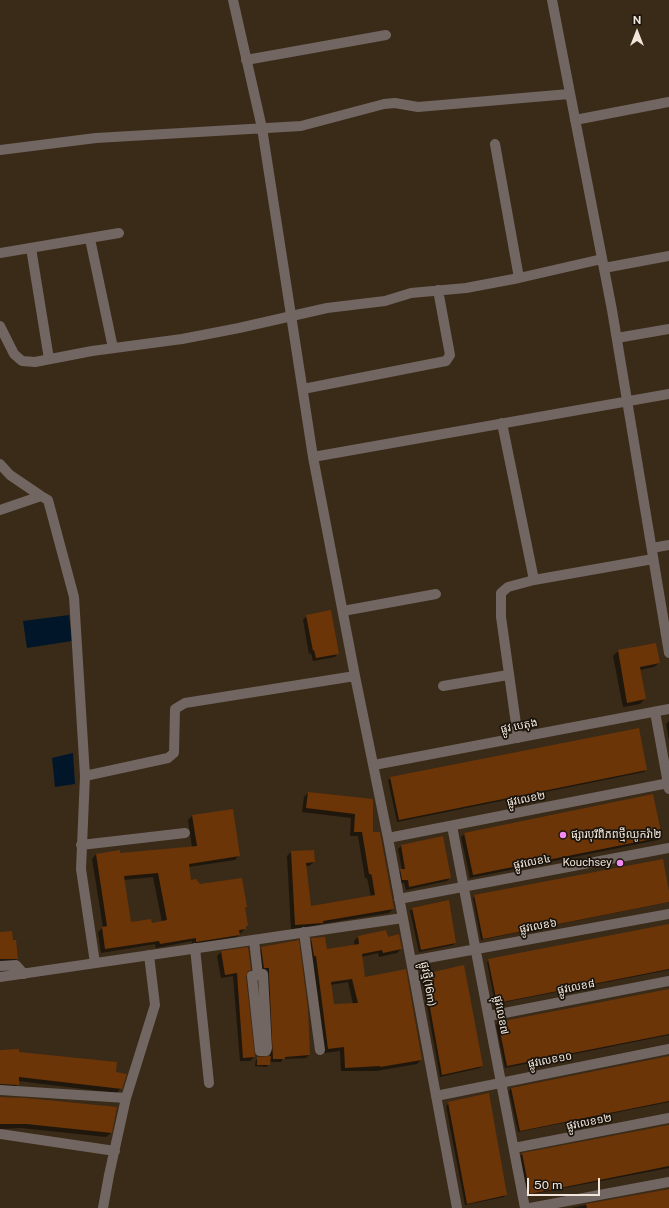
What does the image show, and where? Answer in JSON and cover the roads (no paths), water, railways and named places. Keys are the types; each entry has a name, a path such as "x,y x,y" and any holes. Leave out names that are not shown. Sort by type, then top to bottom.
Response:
{"street":[{"name":"ផ្លូវថ្មី(16m)","path":"233,0 262,128 313,457 388,838 457,1208"},
{"path":"552,0 617,338 652,548 666,616 669,653"},
{"path":"246,60 386,35"},
{"path":"0,150 96,138 308,125 384,104 395,103 418,107 569,94"},
{"path":"575,120 669,102"},
{"path":"495,144 519,278"},
{"path":"0,252 90,239 119,232"},
{"path":"90,239 113,348"},
{"path":"31,248 49,359"},
{"path":"0,326 14,354 22,361 35,362 113,348 182,339 292,317 327,308 385,300 411,293 466,288 603,263 669,256"},
{"path":"303,389 446,362 450,354 438,290"},
{"path":"617,338 669,329"},
{"path":"313,457 669,394"},
{"path":"502,423 534,580"},
{"path":"0,464 10,475 48,500 74,597 84,776 81,869 95,963"},
{"path":"0,510 41,496"},
{"path":"652,548 669,544"},
{"path":"518,738 501,617 501,593 508,587 534,580 654,559"},
{"path":"343,611 436,594"},
{"path":"443,686 508,675"},
{"path":"84,776 168,758 174,753 175,709 186,703 355,676"},
{"name":"ផ្លូវ បេតុង","path":"374,765 669,709"},
{"path":"655,712 669,785"},
{"name":"ផ្លូវលេខ២","path":"388,838 669,785"},
{"name":"ផ្លុវលេខ៧","path":"452,826 525,1208"},
{"path":"81,845 185,833"},
{"name":"ផ្លូវលេខ៤","path":"399,899 669,848"},
{"name":"ផ្លូវលេខ៦","path":"411,961 669,914"},
{"path":"0,977 403,918"},
{"path":"304,932 320,1050"},
{"path":"254,940 258,975"},
{"path":"196,948 210,1083"},
{"path":"103,1208 108,1175 115,1151 126,1098 155,1005 149,955"},
{"path":"0,966 16,965 24,974"},
{"path":"258,975 264,975 267,1048 263,1051 259,1051 252,976 258,975"},
{"name":"ផ្លូវលេខ៨","path":"488,1016 669,981"},
{"name":"ផ្លូវលេខ១០","path":"436,1096 669,1049"},
{"path":"0,1090 126,1098"},
{"name":"ផ្លូវលេខ១២","path":"514,1148 669,1118"},
{"path":"0,1134 115,1151"},
{"path":"530,1208 669,1182"}],"water":[{"path":"69,615 72,641 27,648 23,621"},
{"path":"73,753 75,784 55,787 52,758"}],"place":[{"name":"ផ្សារបុរីពិភពថ្មីឈូកវ៉ា២","path":"563,835"},
{"name":"Kouchsey","path":"620,863"}]}
